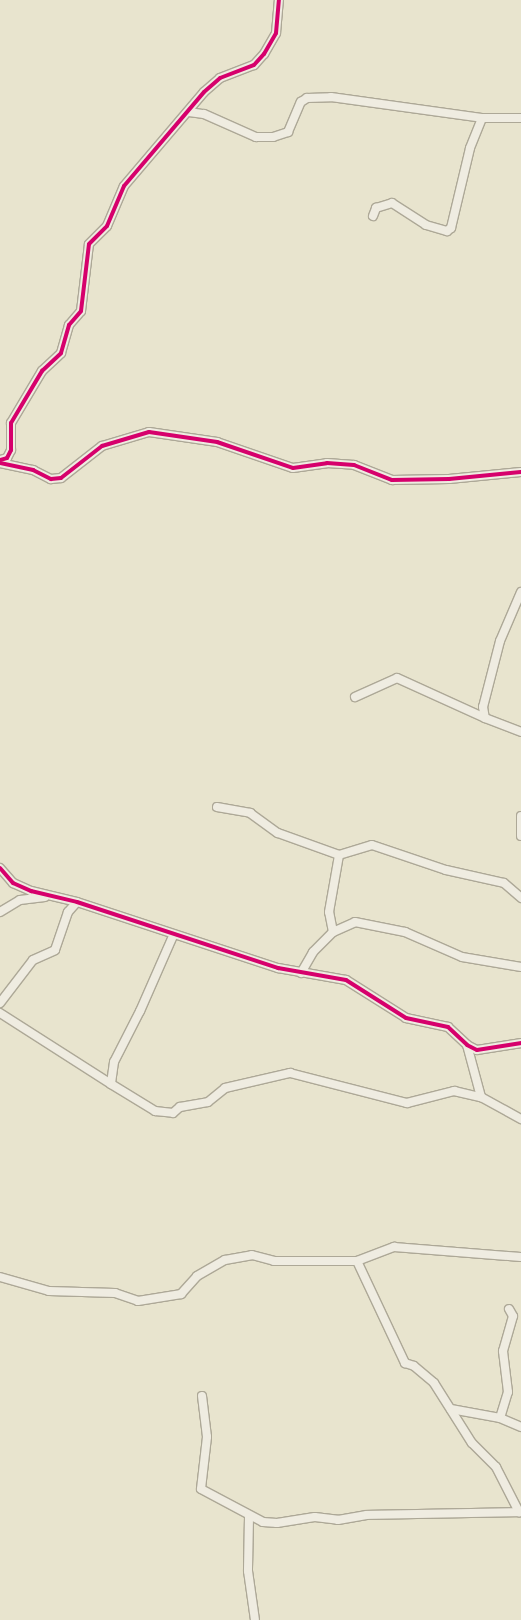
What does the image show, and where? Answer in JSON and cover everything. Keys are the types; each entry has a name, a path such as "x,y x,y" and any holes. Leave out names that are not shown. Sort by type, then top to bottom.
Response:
{"street":[{"path":"0,460 7,458 11,450 11,423 42,371 61,353 69,325 81,311 89,244 106,226 124,186 220,78 254,65 264,54 276,33 279,0"},
{"path":"189,112 204,114 256,137 273,137 288,132 301,102 307,98 331,97 482,118 521,118"},
{"path":"373,216 376,208 392,203 404,208 426,225 447,230 451,228 470,148 482,118"},
{"path":"0,463 33,470 51,479 61,478 102,446 149,432 217,442 293,468 327,463 354,465 392,480 449,479 521,472"},
{"path":"485,718 483,707 500,641 521,592"},
{"path":"355,697 397,678 485,718 521,732"},
{"path":"217,807 250,813 278,833 339,856 372,845 446,870 504,883 521,898"},
{"path":"521,816 521,836"},
{"path":"333,932 329,912 339,856"},
{"path":"0,868 13,884 48,897 77,902 173,936 301,973 323,974 346,980 406,1018 448,1027 467,1045 487,1050 521,1043"},
{"path":"0,912 20,900 48,897"},
{"path":"0,1003 33,960 55,950 68,912 77,902"},
{"path":"301,973 313,952 333,932 356,922 406,932 462,956 521,967"},
{"path":"111,1084 114,1062 140,1011 173,936"},
{"path":"0,1013 155,1111 173,1114 180,1107 208,1102 225,1088 290,1072 407,1103 454,1091 481,1098 521,1119"},
{"path":"467,1045 481,1098"},
{"path":"0,1277 49,1291 116,1293 138,1301 181,1294 197,1276 225,1260 252,1255 274,1261 357,1261 394,1247 521,1257"},
{"path":"202,1396 207,1437 201,1489 249,1517 277,1523 300,1518 338,1520 367,1515 520,1512 496,1467 472,1443 434,1383 405,1363 357,1261"},
{"path":"500,1418 508,1392 503,1351 513,1316 509,1309"},
{"path":"451,1409 500,1418 521,1427"},
{"path":"249,1517 248,1571 255,1620"}],"cycle path":[{"path":"0,460 7,458 11,450 11,423 42,371 61,353 69,325 81,311 89,244 107,226 124,186 204,92 220,78 254,65 264,54 276,33 279,0"},
{"path":"0,463 33,470 51,479 61,478 102,446 149,432 217,442 293,468 327,463 354,465 392,480 449,479 521,472"},
{"path":"0,868 13,883 31,891 77,902 278,968 346,980 406,1018 448,1027 467,1045 477,1050 521,1043"}]}
